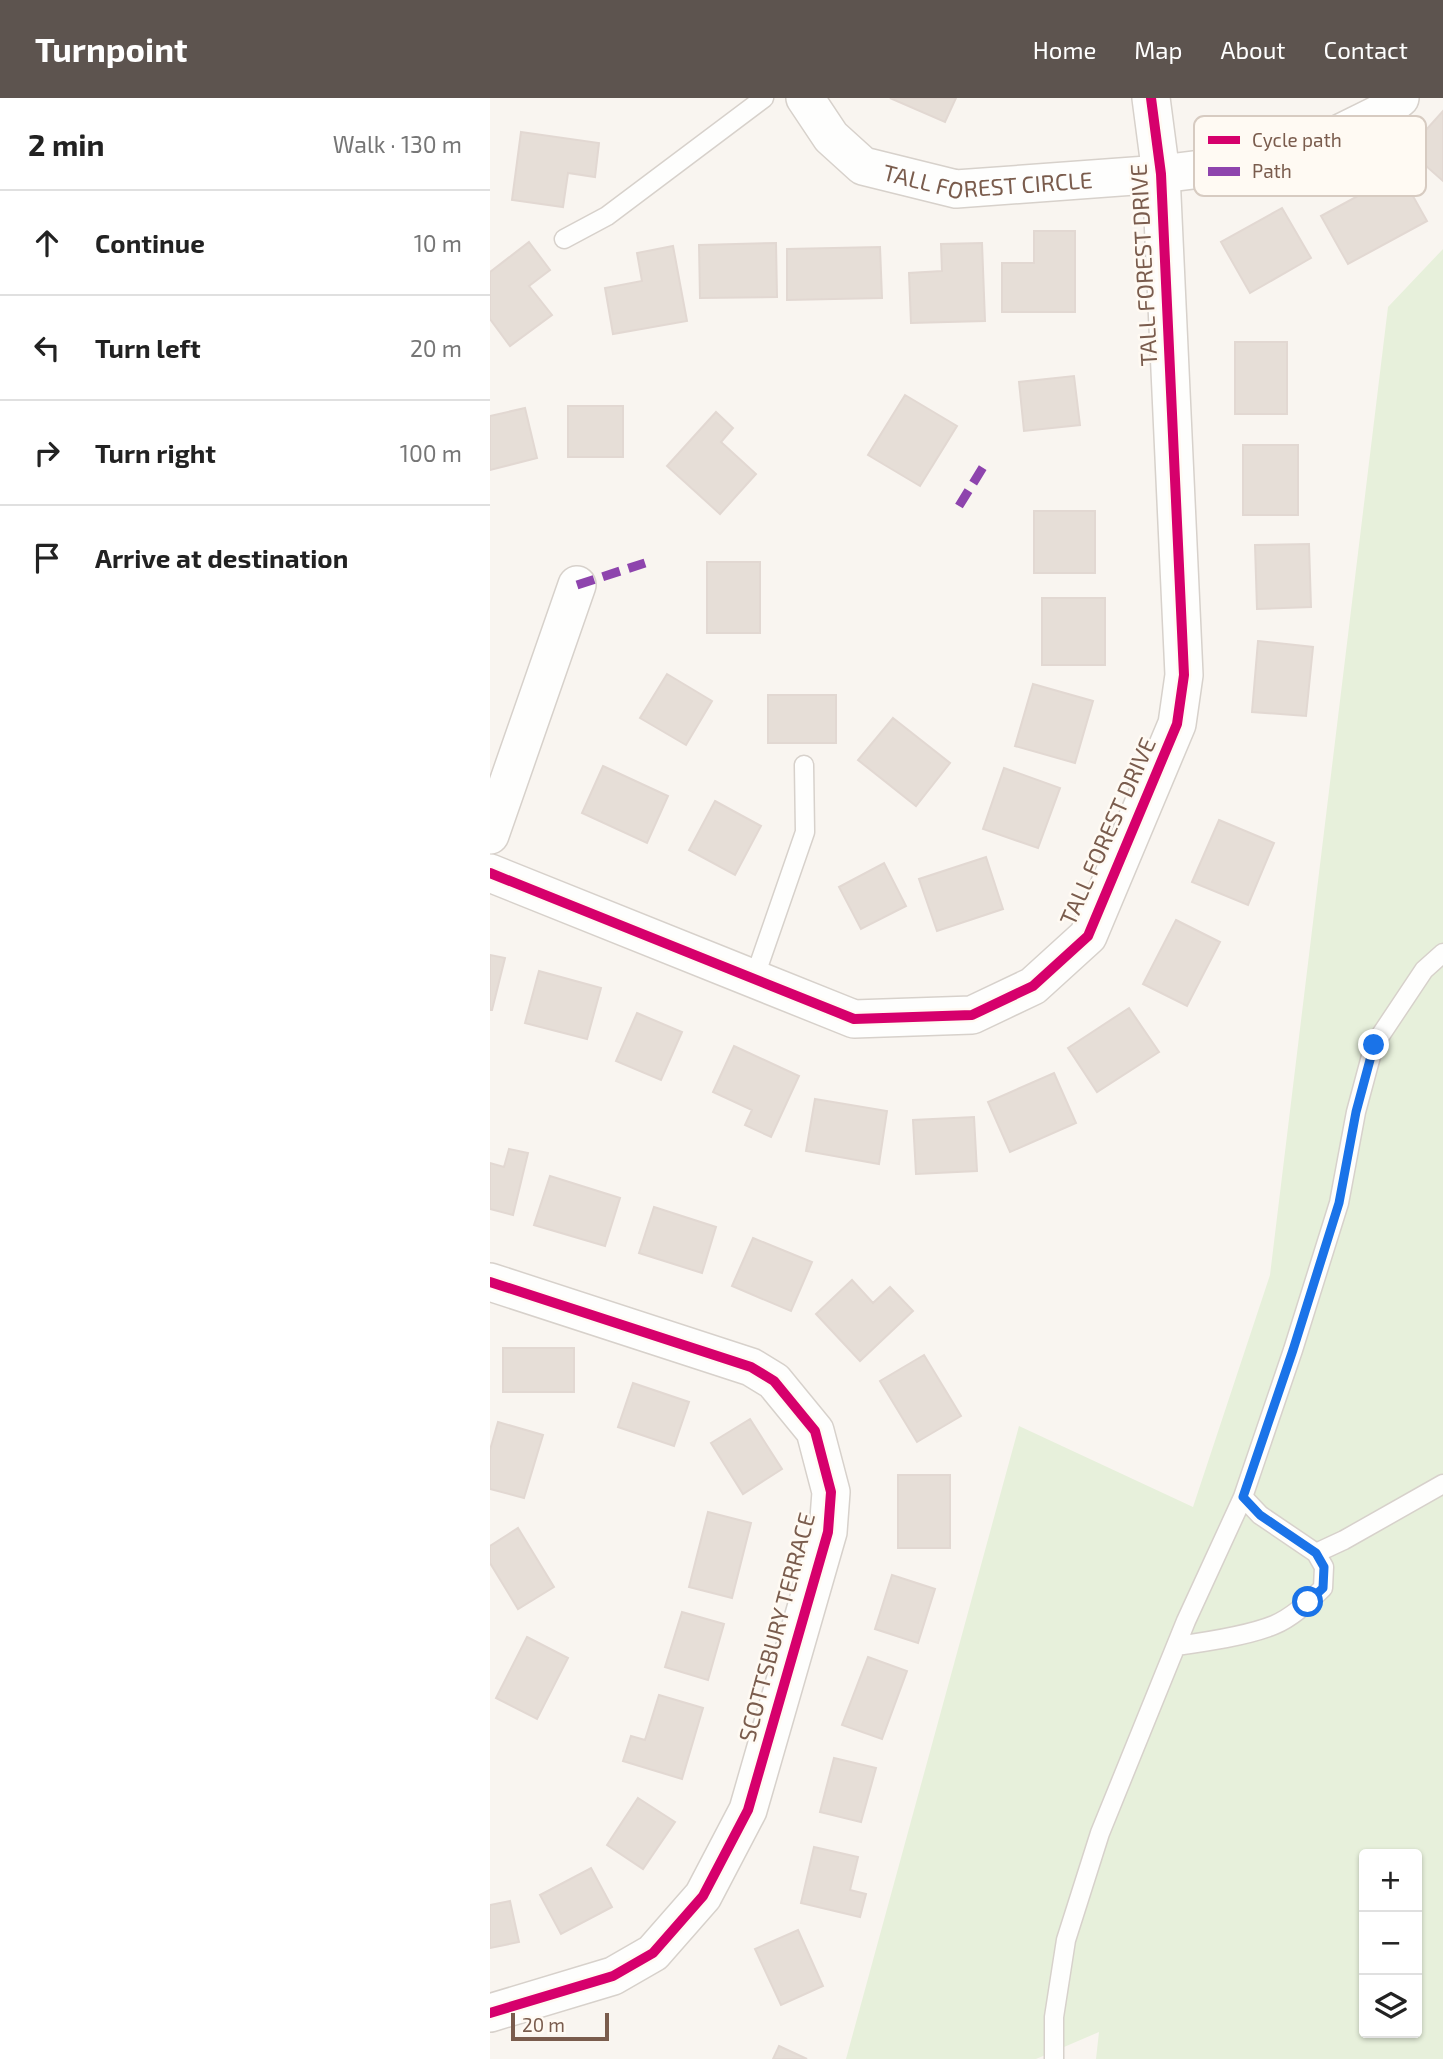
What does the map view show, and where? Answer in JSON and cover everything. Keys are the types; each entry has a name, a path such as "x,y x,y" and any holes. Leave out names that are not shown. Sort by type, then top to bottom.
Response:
{"street":[{"name":"TALL FOREST CIRCLE","path":"805,98 831,137 863,166 956,189 1194,170"},
{"name":"TALL FOREST DRIVE","path":"490,873 854,1019 972,1014 1033,986 1088,936 1177,724 1184,675 1161,174 1151,98"},
{"name":"TALL FOREST CIRCLE","path":"1375,116 1400,98"},
{"path":"490,835 577,585"},
{"name":"SCOTTSBURY TERRACE","path":"490,1282 751,1367 774,1381 815,1431 831,1493 828,1532 748,1810 703,1896 653,1953 613,1976 490,2013"}],"lane":[{"path":"564,239 607,216 764,98"},
{"path":"754,979 805,832 804,765"},
{"path":"1054,2059 1054,2017 1066,1940 1100,1833 1176,1646 1243,1497 1339,1203 1356,1112 1374,1045 1424,970 1443,953"},
{"path":"1316,1553 1443,1485"},
{"path":"1176,1646 1215,1640 1273,1625 1291,1616 1323,1588 1324,1567 1316,1553 1260,1515 1243,1497"}],"green space":[{"path":"1443,249 1443,2059 1096,2059 1099,2032 1036,2059 846,2059 1019,1426 1193,1507 1270,1275 1388,307"}],"building":[{"path":"890,98 956,98 945,122"},
{"path":"1443,111 1443,181 1426,166 1426,130"},
{"path":"521,132 599,143 595,177 568,173 563,207 512,200"},
{"path":"1358,196 1413,196 1427,221 1348,264 1321,216"},
{"path":"1282,208 1311,258 1250,293 1221,242"},
{"path":"1034,231 1075,231 1075,312 1002,312 1002,263 1034,263"},
{"path":"529,242 550,270 529,286 552,315 510,346 490,319 490,272"},
{"path":"776,243 777,297 700,298 699,245"},
{"path":"982,243 985,321 911,323 909,273 942,271 941,244"},
{"path":"673,246 687,321 613,334 605,288 642,281 637,253"},
{"path":"880,247 882,298 787,300 787,249"},
{"path":"1235,342 1287,342 1287,414 1235,414"},
{"path":"1074,376 1080,425 1024,431 1019,382"},
{"path":"905,395 957,426 920,486 868,455"},
{"path":"568,406 623,406 623,457 568,457"},
{"path":"525,408 537,458 490,470 490,416"},
{"path":"716,412 733,428 721,442 756,474 720,514 667,466"},
{"path":"1243,445 1298,445 1298,515 1243,515"},
{"path":"1034,511 1095,511 1095,573 1034,573"},
{"path":"1309,544 1311,607 1257,609 1255,545"},
{"path":"707,562 760,562 760,633 707,633"},
{"path":"1042,598 1105,598 1105,665 1042,665"},
{"path":"1258,641 1313,647 1306,716 1252,712"},
{"path":"667,674 712,701 686,745 640,718"},
{"path":"1033,684 1093,701 1075,763 1015,746"},
{"path":"768,695 836,695 836,743 768,743"},
{"path":"893,718 950,763 916,806 858,760"},
{"path":"603,766 668,796 647,843 582,813"},
{"path":"1004,768 1060,788 1038,848 983,829"},
{"path":"715,801 761,826 735,875 689,850"},
{"path":"1219,820 1274,843 1248,905 1192,882"},
{"path":"986,857 1003,909 937,931 919,879"},
{"path":"884,863 906,906 861,929 839,887"},
{"path":"1176,920 1220,942 1187,1006 1143,984"},
{"path":"490,955 505,958 492,1010 490,1010"},
{"path":"539,971 601,988 587,1039 525,1023"},
{"path":"1129,1008 1159,1052 1097,1092 1068,1048"},
{"path":"637,1013 682,1032 661,1080 616,1061"},
{"path":"734,1046 799,1076 771,1137 745,1125 752,1110 713,1092"},
{"path":"1054,1073 1076,1123 1010,1152 988,1102"},
{"path":"815,1099 887,1111 879,1164 806,1151"},
{"path":"974,1117 977,1171 916,1174 913,1120"},
{"path":"509,1149 528,1153 513,1215 490,1209 490,1163 504,1167"},
{"path":"550,1176 620,1198 605,1246 534,1225"},
{"path":"654,1207 716,1227 702,1273 639,1253"},
{"path":"753,1238 812,1262 791,1311 732,1286"},
{"path":"852,1280 873,1303 890,1287 913,1311 860,1361 816,1314"},
{"path":"503,1348 574,1348 574,1392 503,1392"},
{"path":"924,1355 961,1416 917,1442 880,1381"},
{"path":"633,1383 689,1402 674,1446 618,1427"},
{"path":"750,1419 782,1469 743,1494 711,1443"},
{"path":"498,1422 543,1435 524,1498 490,1489 490,1450"},
{"path":"898,1475 950,1475 950,1548 898,1548"},
{"path":"708,1512 751,1523 732,1598 689,1587"},
{"path":"518,1528 554,1587 518,1609 490,1563 490,1546"},
{"path":"892,1575 935,1589 918,1643 875,1629"},
{"path":"682,1612 724,1624 708,1680 665,1667"},
{"path":"527,1637 568,1658 537,1719 496,1698"},
{"path":"868,1657 907,1671 882,1739 842,1725"},
{"path":"659,1695 703,1708 682,1779 623,1761 631,1736 645,1740"},
{"path":"834,1758 876,1768 861,1822 820,1812"},
{"path":"638,1798 675,1822 643,1869 607,1845"},
{"path":"814,1847 858,1857 850,1890 866,1894 860,1917 801,1903"},
{"path":"591,1868 612,1907 561,1934 540,1895"},
{"path":"510,1901 519,1942 490,1948 490,1905"},
{"path":"798,1930 823,1986 781,2005 755,1949"},
{"path":"779,2046 807,2059 773,2059"}],"marked path":[{"path":"959,506 985,464"},
{"path":"577,585 645,563"}],"cycle path":[{"path":"490,873 854,1019 972,1015 1033,986 1088,936 1177,724 1184,675 1161,174 1151,98"},
{"path":"490,1282 751,1367 774,1381 815,1431 831,1492 828,1532 748,1810 703,1896 653,1953 613,1976 490,2013"}],"route":[{"path":"1308,1602 1323,1588 1324,1567 1316,1553 1260,1515 1243,1497 1339,1203 1356,1112 1374,1045"}]}
